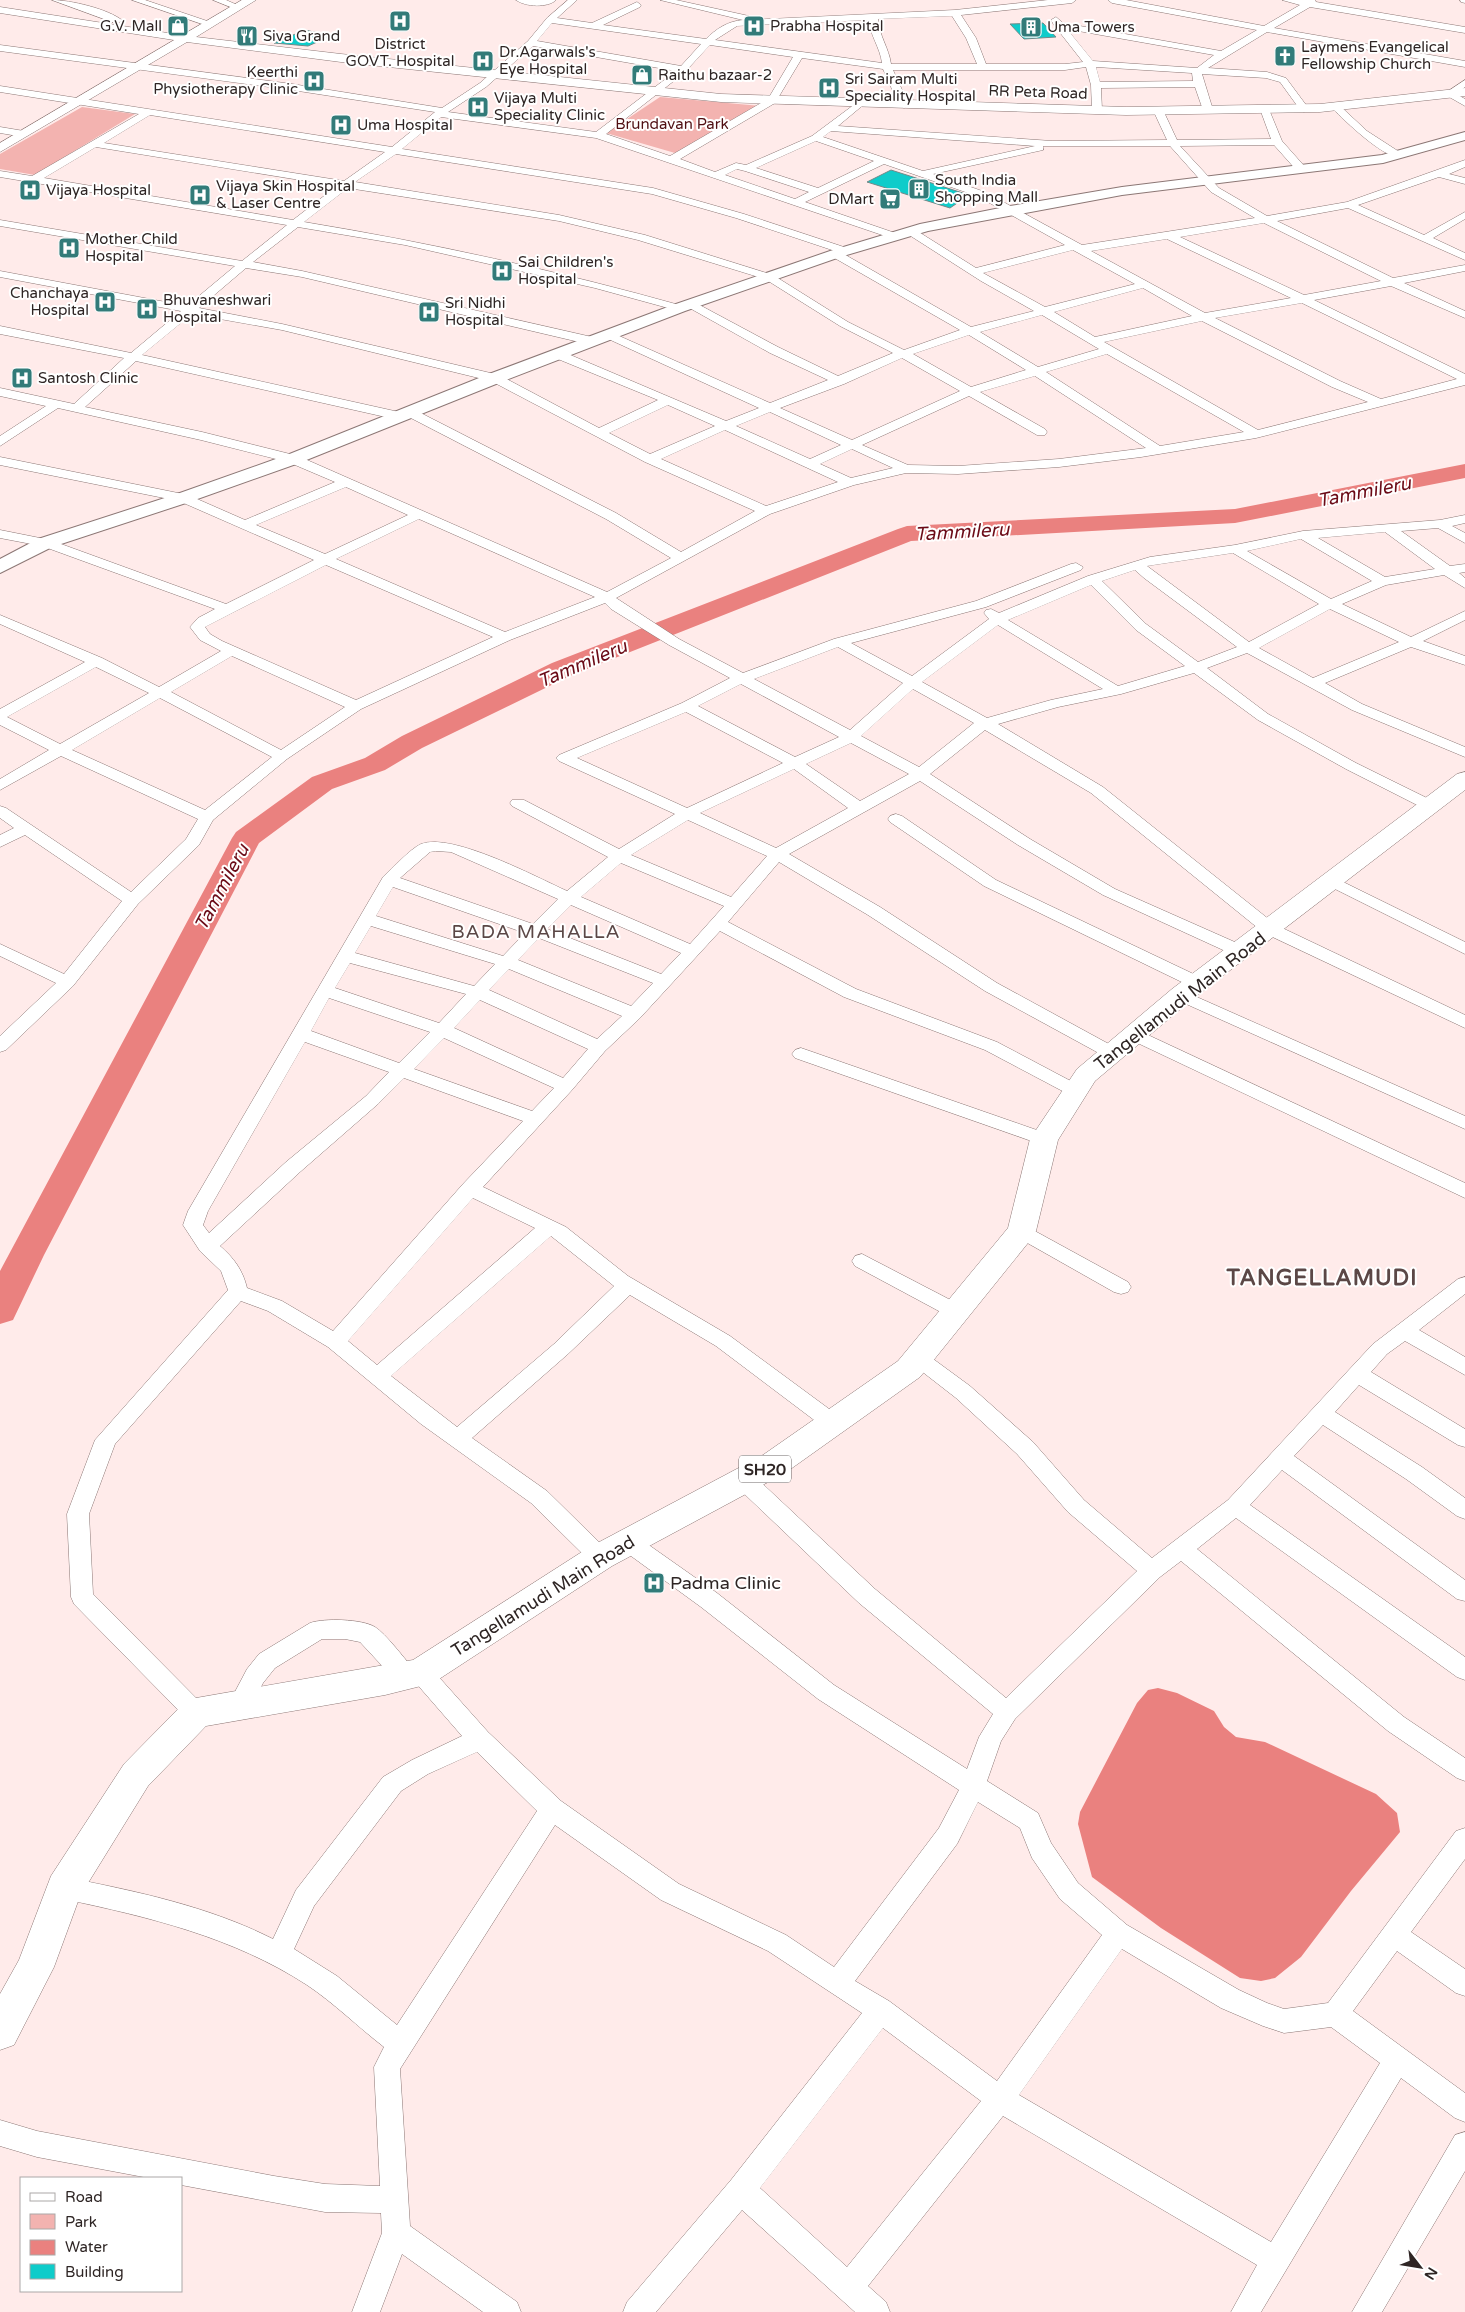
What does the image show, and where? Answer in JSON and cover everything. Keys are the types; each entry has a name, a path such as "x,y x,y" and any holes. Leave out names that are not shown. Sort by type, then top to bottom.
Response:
{"main road":[{"path":"0,566 45,544 294,459 495,378 684,306 840,252 910,231 1010,210 1122,191 1302,170 1397,155 1465,136"},
{"name":"Tangellamudi Main Road","path":"196,1713 413,1675 600,1557 774,1464 909,1370 1022,1231 1044,1139 1086,1075 1189,989 1465,779"},
{"path":"0,2032 35,1966 64,1888 136,1774 196,1713"}],"street":[{"path":"56,0 108,16 137,31"},
{"path":"136,0 211,24"},
{"path":"217,0 238,7"},
{"path":"0,148 250,0"},
{"path":"520,0 547,4 552,0"},
{"path":"77,408 188,309 243,265 346,184 396,150 441,113 483,85 531,42 550,20 573,0"},
{"path":"664,0 767,22"},
{"path":"598,134 639,107 696,56 706,42 725,27 736,23 956,13 1072,0"},
{"path":"1112,0 1265,30 1465,64"},
{"path":"1286,0 1311,2 1465,30"},
{"path":"1197,72 1223,54 1311,2"},
{"path":"1043,4 1090,64 1096,86 1097,110"},
{"path":"593,26 637,5"},
{"path":"0,10 187,39"},
{"path":"956,13 971,38 983,68"},
{"path":"873,18 874,32 885,52 887,67 904,105"},
{"path":"550,20 887,67 1065,67 1090,64 1279,77 1304,109"},
{"path":"1059,25 1223,54"},
{"name":"RR Peta Road","path":"187,39 341,58 657,92 772,101 1097,110 1304,109 1465,92"},
{"path":"531,42 682,69"},
{"path":"0,48 441,113 598,134 894,236"},
{"path":"673,159 772,101 798,56"},
{"path":"1197,72 1208,110"},
{"path":"1465,83 1449,94 1465,103"},
{"path":"1096,86 1199,84"},
{"path":"1,89 653,191 740,216 840,252 1104,414 1157,450"},
{"path":"747,168 816,138 859,104"},
{"path":"1336,107 1363,133 1397,155"},
{"path":"1265,109 1277,142 1302,170"},
{"path":"1158,110 1173,143 1182,156 1215,190 1265,219 1392,282 1465,315"},
{"path":"35,179 149,112"},
{"path":"828,128 1052,144 1277,142"},
{"path":"0,130 24,134"},
{"path":"816,138 926,173 981,194 1203,317 1336,384 1378,402"},
{"path":"93,144 559,218 641,237 769,277 844,324 970,391 1041,432"},
{"path":"926,173 1015,155 1052,144"},
{"path":"796,203 885,160"},
{"path":"974,272 1077,248 1168,236 1348,205 1439,174 1465,163"},
{"path":"716,175 736,166 819,192"},
{"path":"0,174 435,249 684,306 840,380"},
{"path":"1439,174 1465,181"},
{"path":"1348,205 1465,257"},
{"path":"1424,239 1465,215"},
{"path":"0,223 346,283 592,341"},
{"path":"910,231 974,272 1256,434"},
{"path":"1168,236 1303,299 1465,380"},
{"path":"1092,340 1203,317 1465,268"},
{"path":"0,274 155,301 315,334 495,378 650,460 765,511"},
{"path":"650,460 724,426 902,354 970,331 1143,285"},
{"path":"0,330 404,414 611,516 681,558"},
{"path":"608,335 906,469"},
{"path":"809,464 970,391 1108,350"},
{"path":"557,354 668,400 850,482"},
{"path":"0,1046 66,982 132,900 193,842 207,817 282,756 356,706 504,637 611,602 681,558 765,511 850,482 906,469 958,470 1059,463 1157,450 1256,434 1465,380"},
{"path":"0,392 58,403 294,459 420,514 611,602 674,642 740,679 920,774 1024,842 1110,892 1240,951"},
{"path":"600,432 668,400"},
{"path":"0,442 58,403"},
{"path":"0,461 183,498 326,558 504,637"},
{"path":"244,525 346,482"},
{"path":"356,706 231,650 205,637 197,627 203,621 326,558 420,514"},
{"path":"207,1246 293,1167 372,1100 442,1030 536,930 568,899 619,856 688,813 851,737 912,683 997,619 1092,579 1150,560 1235,549 1303,535 1440,524 1465,519"},
{"path":"1440,524 1465,539"},
{"path":"1388,528 1465,584"},
{"path":"0,534 45,544 228,609"},
{"path":"1303,535 1383,580"},
{"path":"1235,549 1330,604 1412,642 1465,661"},
{"path":"1138,565 1248,648 1358,707 1465,752"},
{"path":"1076,567 981,604 839,642 740,679 688,706 564,758 778,854 874,911 992,988 1465,1191"},
{"path":"335,1342 470,1189 566,1086 598,1047 634,1014 718,923 778,854 920,774 983,724 1056,703 1116,691 1197,667 1248,648 1330,604 1383,580 1465,568"},
{"path":"1092,579 1141,627 1263,717 1351,766 1429,805"},
{"path":"981,604 997,619 1116,691"},
{"path":"1313,683 1412,642 1465,615"},
{"path":"0,619 161,691 282,756"},
{"path":"839,642 983,724 1019,742 1097,790 1270,929 1465,1022"},
{"path":"0,785 231,650"},
{"path":"0,717 97,661"},
{"path":"688,706 795,762 859,808"},
{"path":"0,717 60,750 207,817"},
{"path":"518,803 619,856 734,904"},
{"path":"0,810 132,900"},
{"path":"896,819 990,883 1189,989 1465,1122"},
{"path":"0,842 26,828"},
{"path":"196,1713 82,1597 78,1514 106,1440 238,1292 236,1278 224,1259 207,1246 192,1225 198,1211 389,880 425,848 436,846 454,848 568,899 692,951"},
{"path":"389,880 536,930 664,981"},
{"path":"1331,881 1465,949"},
{"path":"367,918 506,962 634,1014"},
{"path":"718,923 850,993 991,1046 1076,1091"},
{"path":"0,949 66,982"},
{"path":"345,956 478,992 598,1047"},
{"path":"325,991 442,1030 566,1086"},
{"path":"301,1034 535,1119"},
{"path":"801,1054 1044,1139"},
{"path":"470,1189 559,1232 628,1285 723,1341 833,1423"},
{"path":"377,1377 549,1227"},
{"path":"1022,1231 1122,1287"},
{"path":"862,1261 957,1312"},
{"path":"457,1439 561,1349 628,1285"},
{"path":"238,1292 275,1306 335,1342 457,1439 539,1498 600,1557"},
{"path":"837,1984 948,1836 973,1787 991,1737 1007,1712 1152,1571 1236,1506 1380,1349 1460,1294"},
{"path":"1404,1331 1465,1367"},
{"path":"918,1358 963,1392 1025,1448 1076,1506 1152,1571"},
{"path":"1357,1374 1465,1439"},
{"path":"1322,1414 1414,1473 1465,1510"},
{"path":"1281,1458 1465,1592"},
{"path":"744,1480 867,1596 1007,1712"},
{"path":"1236,1506 1465,1670"},
{"path":"628,1542 709,1600 826,1692 1029,1821 1041,1850 1069,1891 1118,1933 1230,1999 1263,2014 1284,2021 1335,2014 1465,2109"},
{"path":"1180,1548 1396,1724 1465,1771"},
{"path":"240,1705 254,1676 267,1661 318,1630 345,1630 367,1634 413,1675 552,1809 670,1892 777,1943 837,1984 880,2010 1000,2099 1276,2260"},
{"path":"278,1955 305,1898 392,1784 420,1767 480,1739"},
{"path":"366,2312 396,2233 387,2067 552,1809"},
{"path":"1335,2014 1465,1839"},
{"path":"64,1888 147,1906 249,1939 317,1977 400,2044"},
{"path":"849,2287 1000,2099 1118,1933"},
{"path":"1394,1934 1465,1984"},
{"path":"637,2312 741,2190 880,2010"},
{"path":"1245,2312 1397,2059"},
{"path":"0,2133 36,2144 274,2190 325,2198 394,2200"},
{"path":"1366,2312 1465,2145"},
{"path":"741,2190 876,2312"},
{"path":"396,2233 508,2312"}],"green space":[{"name":"Brundavan Park","path":"660,97 761,106 675,153 606,133"},
{"path":"82,107 135,114 35,175 0,169 0,154"}],"water":[{"path":"1158,1688 1177,1693 1214,1711 1224,1727 1236,1737 1265,1742 1376,1794 1397,1813 1400,1832 1351,1891 1301,1957 1275,1978 1261,1981 1240,1978 1161,1928 1092,1877 1078,1824 1080,1812 1137,1703 1148,1690"}],"building":[{"path":"1043,23 1056,37 1024,39 1010,24"},
{"path":"305,30 331,36 308,46 274,43"},
{"name":"South India Shopping Mall","path":"891,170 969,195 950,208 867,182"}],"waterway":[{"name":"Tammileru","path":"0,1310 26,1255 247,838 322,783 375,764 412,742 562,669 907,534 1235,516 1465,471"}],"place":[{"name":"District GOVT. Hospital","path":"400,21"},
{"name":"G.V. Mall","path":"178,26"},
{"name":"Prabha Hospital","path":"754,26"},
{"name":"Uma Towers","path":"1031,27"},
{"name":"Siva Grand","path":"247,36"},
{"name":"Laymens Evangelical Fellowship Church","path":"1285,56"},
{"name":"Dr.Agarwals's Eye Hospital","path":"483,61"},
{"name":"Raithu bazaar-2","path":"642,75"},
{"name":"Keerthi Physiotherapy Clinic","path":"314,81"},
{"name":"Sri Sairam Multi Speciality Hospital","path":"829,88"},
{"name":"Vijaya Multi Speciality Clinic","path":"478,107"},
{"name":"Uma Hospital","path":"341,125"},
{"name":"South India Shopping Mall","path":"919,189"},
{"name":"Vijaya Hospital","path":"30,190"},
{"name":"Vijaya Skin Hospital & Laser Centre","path":"200,195"},
{"name":"DMart","path":"890,199"},
{"name":"Mother Child Hospital","path":"69,248"},
{"name":"Sai Children's Hospital","path":"502,271"},
{"name":"Chanchaya Hospital","path":"105,302"},
{"name":"Bhuvaneshwari Hospital","path":"147,309"},
{"name":"Sri Nidhi Hospital","path":"429,312"},
{"name":"Santosh Clinic","path":"22,378"},
{"name":"Padma Clinic","path":"654,1583"}],"district":[{"name":"BADA MAHALLA","path":"536,931"},
{"name":"TANGELLAMUDI","path":"1322,1277"}]}
